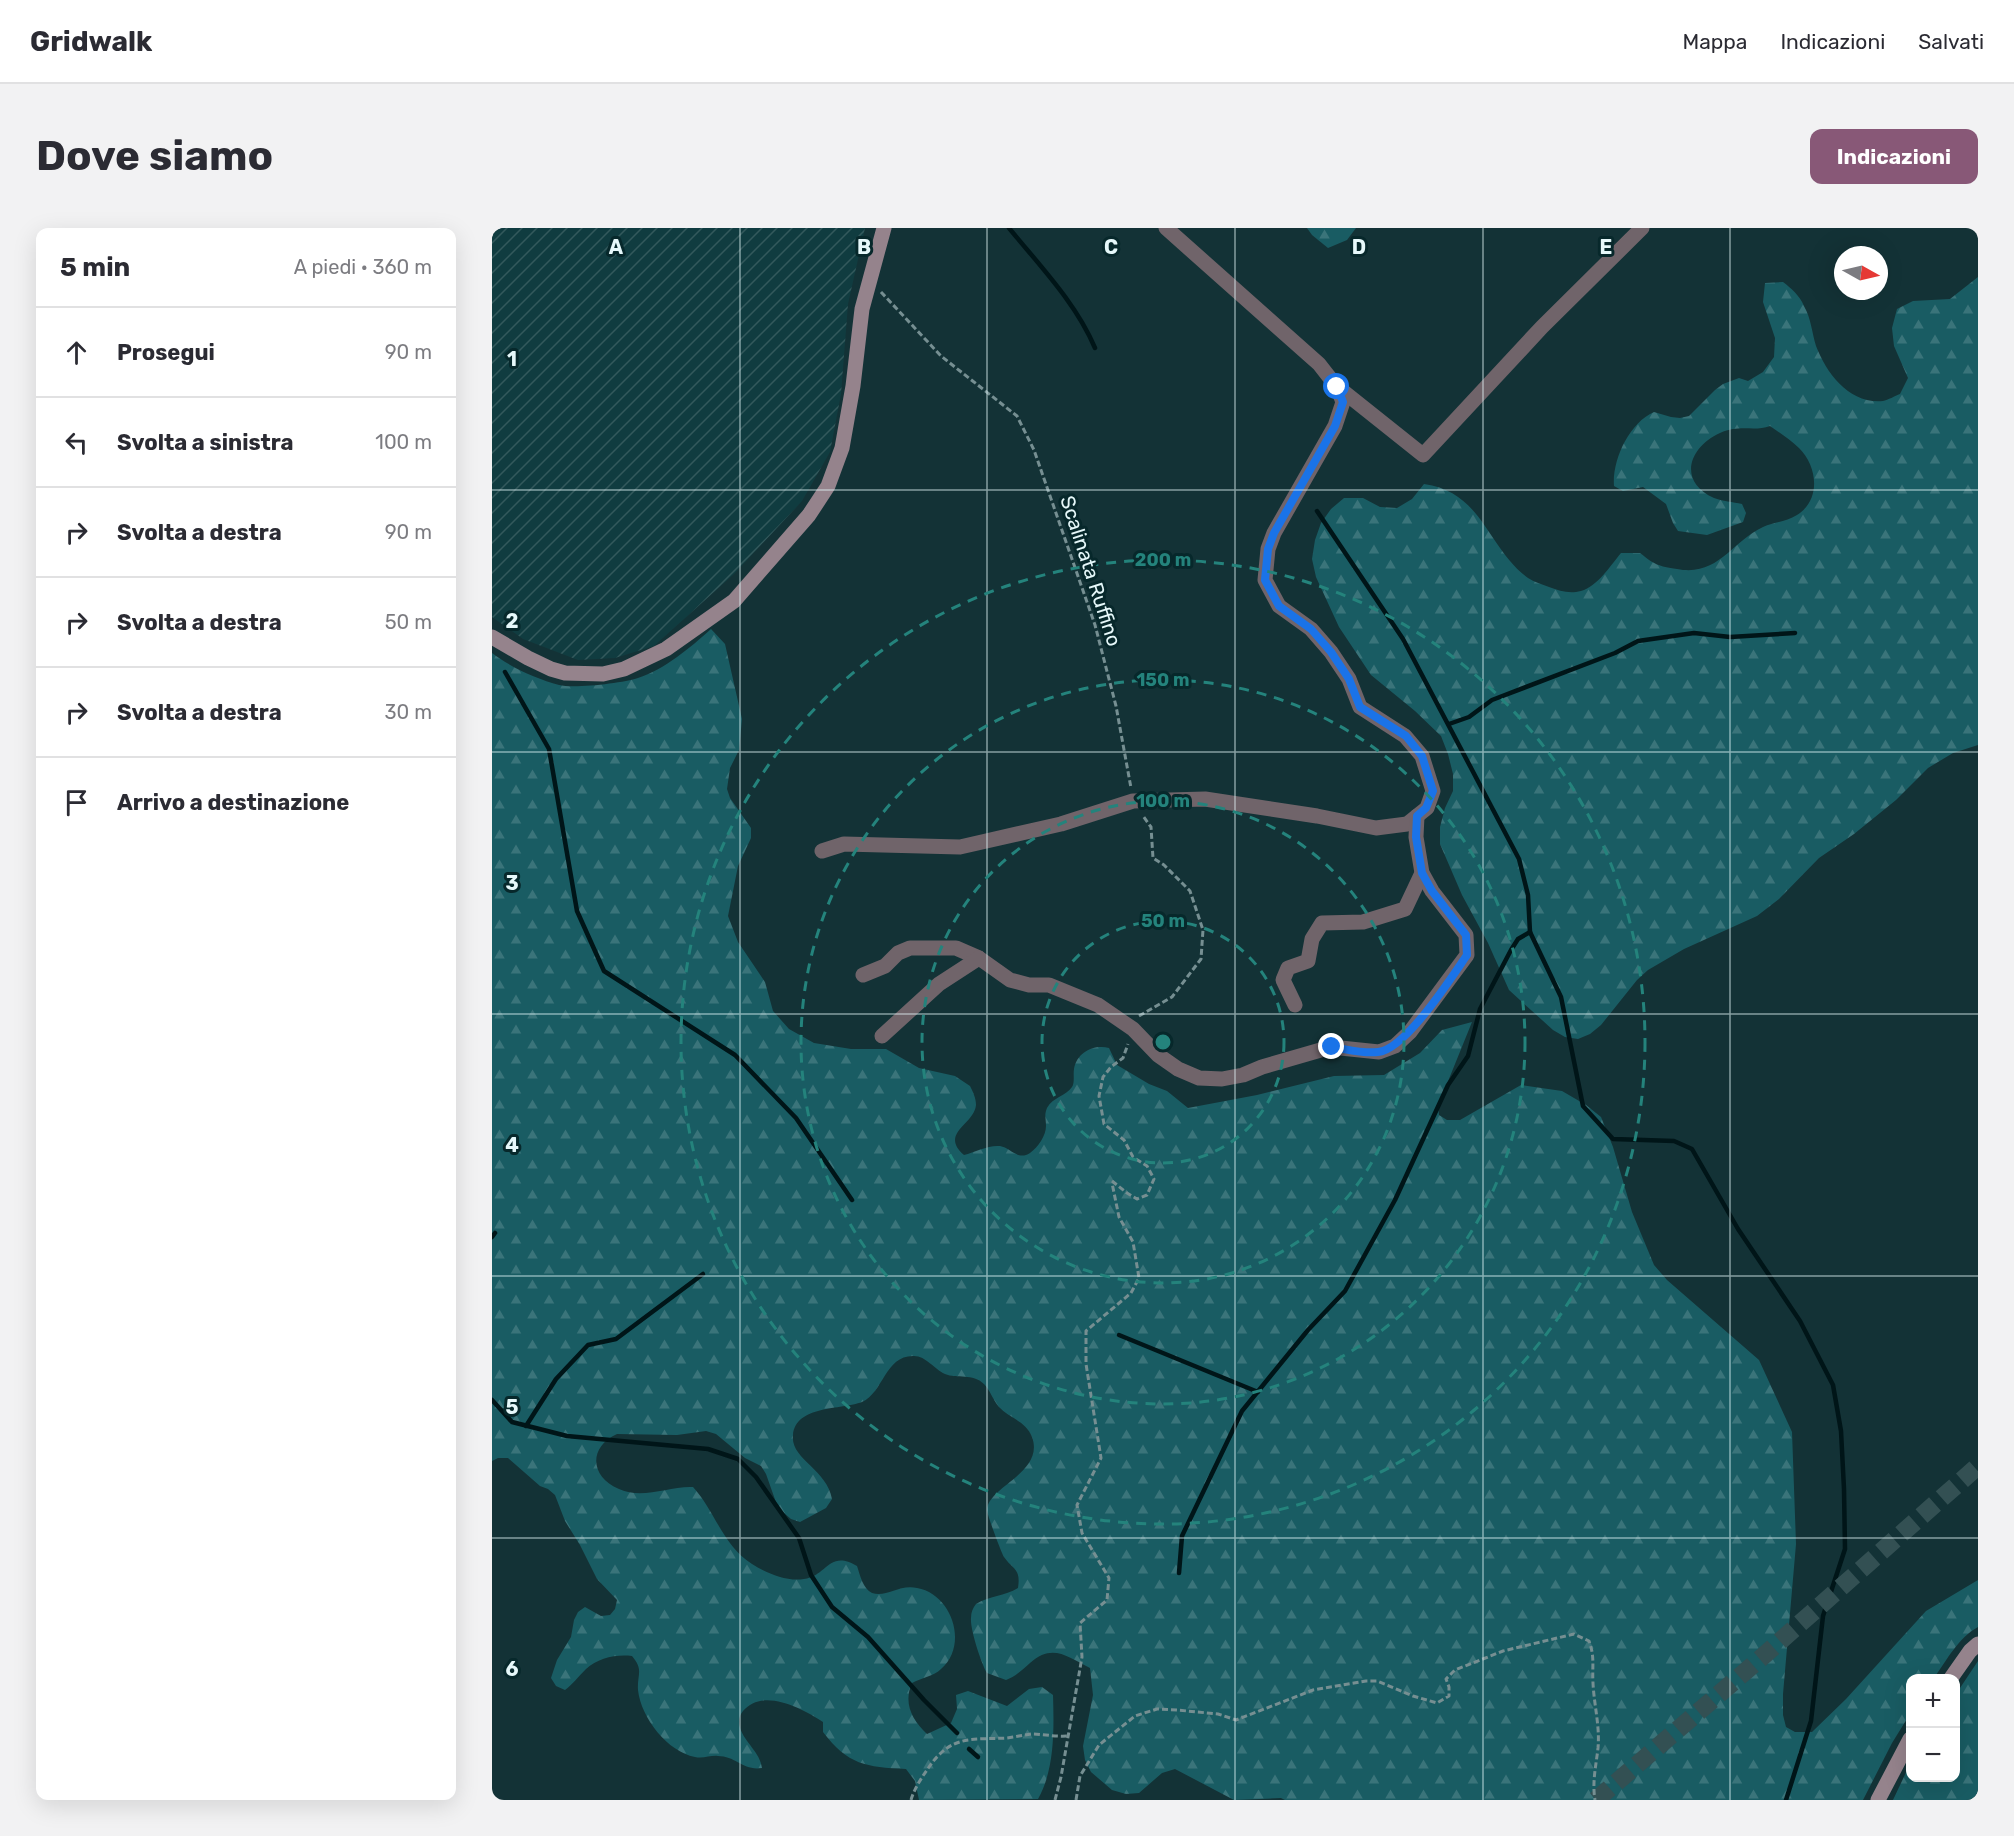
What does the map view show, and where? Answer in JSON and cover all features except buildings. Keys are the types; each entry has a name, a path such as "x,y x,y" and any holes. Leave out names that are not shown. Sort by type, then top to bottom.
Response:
{"main road":[{"path":"492,637 551,669 565,673 603,674 624,669 666,649 734,601 809,515 828,486 842,447 854,387 862,309 884,228"},
{"path":"1954,1674 1970,1650 1978,1644"},
{"path":"1878,1800 1906,1748"}],"street":[{"path":"1166,228 1319,364 1337,387 1423,455 1542,327 1642,228"},
{"path":"822,851 844,844 960,847 1061,824 1133,801 1204,799 1317,816 1376,828 1407,824 1426,808 1433,791 1422,756 1406,736 1360,707 1349,679 1331,652 1311,629 1279,606 1265,580 1268,549 1274,533 1335,426 1343,402 1337,387"},
{"path":"862,975 885,966 897,953 910,948 956,948 979,958 1010,980 1029,985 1049,986 1078,996 1116,1016 1133,1029 1158,1055 1178,1069 1199,1078 1222,1079 1243,1075 1262,1067 1332,1047 1379,1053 1395,1046 1410,1032 1467,955 1466,935 1432,891 1422,873 1416,837 1417,816"},
{"path":"1295,1005 1283,980 1288,968 1308,961 1312,939 1322,923 1363,921 1405,909 1422,873"},
{"path":"882,1036 939,984 979,958"}],"path":[{"name":"Scalinata Ruffino","path":"869,279 941,356 1017,416 1022,424 1034,450 1095,625 1116,706 1133,801 1151,827 1153,858 1164,865 1190,891 1203,930 1202,959 1172,997 1140,1014 1133,1029"},
{"path":"1054,1800 1061,1777 1082,1657 1080,1623 1107,1600 1109,1578 1082,1533 1077,1505 1101,1458 1086,1364 1086,1331 1131,1293 1139,1278 1134,1242 1119,1217 1112,1181 1137,1199 1148,1195 1154,1179 1148,1166 1133,1157 1124,1140 1104,1124 1099,1096 1103,1077 1123,1058 1133,1029"},
{"path":"1076,1800 1080,1776 1099,1745 1135,1716 1157,1709 1218,1714 1236,1720 1313,1690 1366,1681 1377,1681 1437,1703 1449,1696 1446,1679 1455,1670 1503,1651 1574,1634 1589,1641 1594,1654 1593,1684 1598,1720 1594,1800"},
{"path":"911,1800 924,1773 939,1753 957,1742 981,1737 1008,1738 1031,1734 1068,1736"}],"shaded area":[{"path":"492,228 865,228 848,304 841,394 830,452 802,501 734,574 654,646 615,658 578,660 523,639 492,617"}],"green space":[{"path":"1307,228 1356,228 1347,240 1328,248"},
{"path":"1978,277 1978,745 1953,753 1928,768 1896,800 1854,834 1819,858 1779,899 1757,916 1684,949 1648,970 1637,980 1601,1025 1590,1034 1578,1039 1565,1037 1553,1030 1509,990 1488,943 1462,895 1440,844 1440,827 1453,791 1453,774 1448,754 1441,736 1371,675 1339,627 1316,577 1312,559 1321,523 1331,509 1344,498 1363,498 1380,507 1397,508 1412,499 1424,484 1444,489 1459,498 1472,509 1514,566 1530,579 1557,590 1581,591 1593,585 1621,553 1640,553 1657,564 1671,568 1691,570 1703,568 1723,557 1752,533 1767,525 1793,517 1805,509 1810,501 1814,483 1810,464 1799,448 1770,426 1727,430 1709,439 1695,455 1692,464 1691,474 1695,483 1702,491 1714,498 1742,504 1746,513 1743,522 1707,535 1678,531 1666,504 1643,487 1623,491 1614,486 1616,465 1630,433 1645,417 1654,412 1671,417 1689,416 1723,384 1739,378 1748,381 1763,372 1774,357 1775,338 1763,302 1765,283 1783,282 1798,295 1808,315 1821,357 1841,385 1860,398 1883,401 1900,394 1908,378 1894,346 1892,328 1897,309 1913,301 1950,299"},
{"path":"711,629 725,644 742,719 739,750 730,768 727,789 730,798 751,828 751,838 738,866 728,916 738,942 765,982 773,1011 789,1029 814,1043 851,1049 886,1049 919,1068 955,1076 970,1086 976,1105 970,1118 956,1135 955,1141 964,1155 995,1146 1004,1147 1022,1156 1033,1151 1045,1134 1047,1108 1072,1087 1076,1063 1082,1054 1092,1048 1109,1048 1117,1065 1149,1084 1167,1091 1188,1108 1257,1095 1334,1076 1384,1075 1420,1053 1442,1030 1472,1022 1438,1106 1439,1115 1447,1120 1460,1120 1521,1085 1562,1091 1601,1117 1613,1147 1632,1212 1654,1265 1667,1280 1759,1360 1792,1432 1796,1544 1783,1694 1783,1715 1786,1727 1795,1732 1812,1732 1846,1699 1926,1611 1978,1580 1978,1627 1959,1643 1937,1674 1906,1674 1906,1720 1863,1800 1285,1800 1281,1798 1234,1800 1175,1769 1162,1773 1139,1793 1126,1794 1112,1790 1091,1772 1085,1760 1083,1746 1093,1695 1090,1668 1067,1656 1045,1654 1006,1680 987,1673 972,1630 971,1614 976,1604 1018,1588 1016,1570 1002,1554 987,1510 996,1494 1024,1470 1031,1460 1034,1449 1032,1437 1022,1423 999,1407 986,1386 980,1381 970,1377 945,1374 922,1358 914,1356 904,1357 897,1361 875,1390 862,1402 811,1413 796,1425 793,1435 797,1451 823,1480 832,1499 826,1508 800,1522 791,1519 778,1508 761,1466 745,1458 716,1434 706,1431 677,1435 617,1434 601,1446 596,1462 598,1470 609,1484 628,1492 646,1493 693,1487 701,1496 726,1538 742,1557 770,1573 784,1578 804,1579 812,1577 840,1560 857,1566 864,1585 872,1593 882,1594 910,1587 929,1592 947,1610 953,1622 954,1647 949,1659 941,1669 912,1683 908,1697 913,1717 927,1734 951,1723 957,1709 956,1695 968,1691 1007,1706 1029,1689 1042,1687 1053,1695 1053,1735 1048,1775 1038,1799 919,1800 915,1781 906,1769 869,1765 850,1758 823,1732 823,1722 794,1706 772,1701 751,1704 743,1711 739,1719 742,1733 761,1762 762,1768 744,1766 730,1758 698,1757 685,1754 666,1741 644,1712 638,1690 639,1669 632,1656 614,1656 602,1660 586,1669 565,1690 556,1686 551,1678 557,1660 571,1637 578,1612 585,1607 601,1616 610,1615 615,1609 617,1600 597,1579 565,1521 555,1495 540,1486 508,1458 498,1458 492,1461 492,653 515,668 533,676 559,685 576,686 631,680 658,670"},
{"path":"1978,1661 1978,1800 1893,1800 1906,1772 1906,1782 1960,1782 1960,1688"}],"waterway":[{"path":"1009,228 1068,300 1095,348"},
{"path":"1317,511 1403,639 1519,859 1528,895 1530,932 1561,997 1583,1106 1613,1139 1674,1141 1692,1149 1738,1229 1800,1321 1833,1385 1841,1431 1845,1549 1823,1616 1811,1721 1786,1800"},
{"path":"1449,724 1469,717 1492,700 1615,653 1638,641 1694,633 1730,637 1795,633"},
{"path":"505,672 549,749 577,911 604,971 735,1055 796,1118 852,1200"},
{"path":"1179,1573 1182,1536 1242,1411 1308,1330 1345,1291 1395,1200 1448,1085 1468,1056 1480,1009 1518,939 1530,932"},
{"path":"492,1237 495,1233"},
{"path":"526,1426 556,1379 588,1345 616,1339 703,1274"},
{"path":"1119,1335 1258,1392"},
{"path":"492,1400 512,1422 567,1436 708,1449 738,1459 756,1477 799,1538 811,1575 832,1607 868,1637 957,1733"},
{"path":"969,1749 978,1757"}],"tunnel":[{"path":"1596,1800 1978,1466"}],"route":[{"path":"1332,1047 1379,1053 1395,1046 1410,1032 1467,955 1466,935 1446,906 1432,891 1422,873 1416,837 1417,816 1426,808 1433,791 1422,756 1406,736 1360,707 1349,679 1331,652 1311,629 1279,606 1265,580 1268,549 1274,533 1335,426 1343,402 1337,387"}]}
